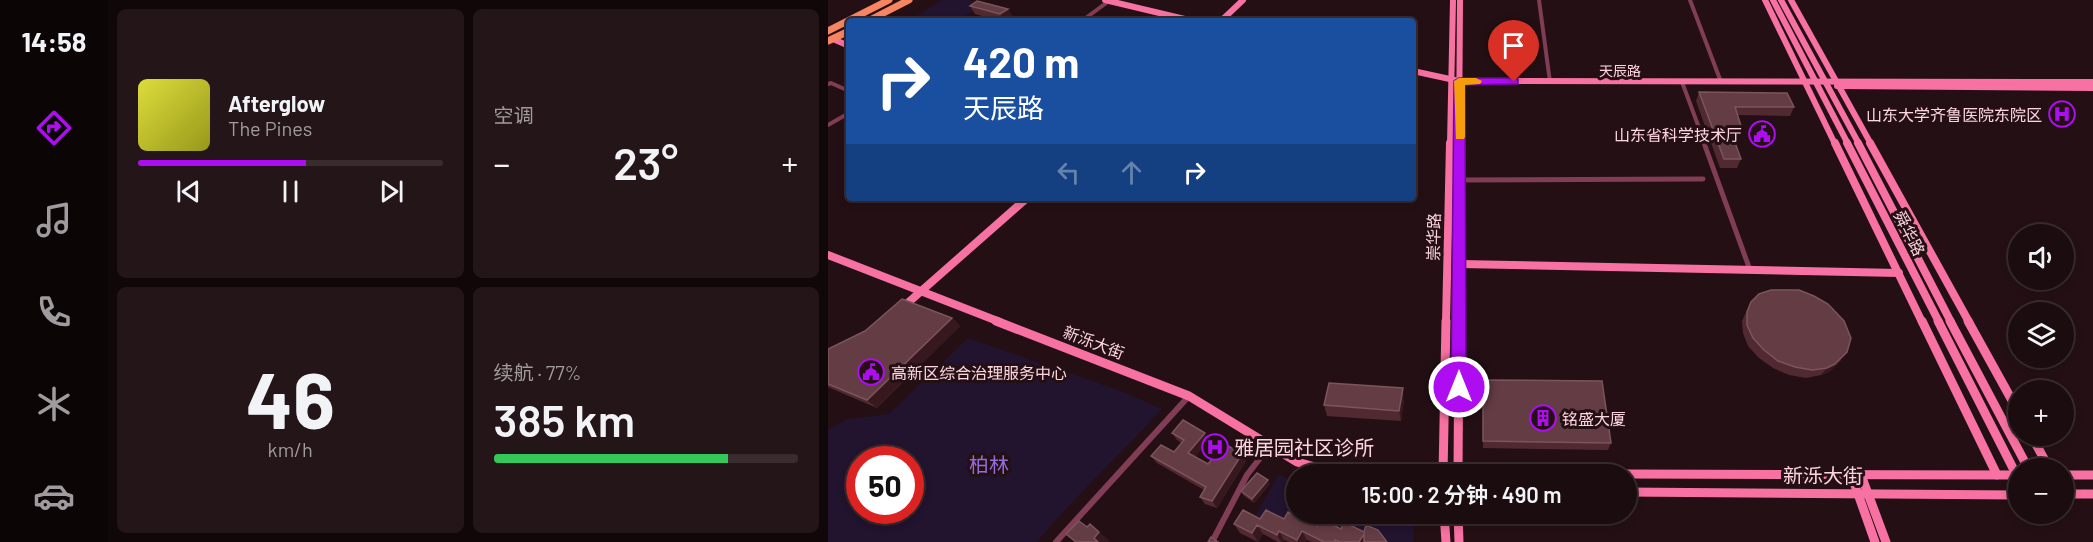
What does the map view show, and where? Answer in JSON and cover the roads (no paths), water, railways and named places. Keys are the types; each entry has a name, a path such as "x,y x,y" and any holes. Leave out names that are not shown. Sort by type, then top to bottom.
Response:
{"main road":[{"path":"854,18 889,0"},
{"path":"874,18 909,0"},
{"path":"1107,0 1181,18"},
{"path":"1224,18 1243,0"},
{"name":"崇华路","path":"1453,0 1460,180 1458,464"},
{"name":"崇华路","path":"1443,464 1455,81 1460,0"},
{"path":"1765,0 1997,474"},
{"name":"舜华路","path":"1773,0 2008,458"},
{"name":"舜华路","path":"1781,0 1827,82 2023,458"},
{"path":"1791,0 2008,393"},
{"path":"828,31 846,22"},
{"path":"830,40 846,32"},
{"path":"830,40 846,45"},
{"name":"天辰路","path":"1416,72 1455,81 1827,82 2093,88"},
{"name":"天辰路","path":"1838,84 2093,82"},
{"path":"897,312 1023,201"},
{"name":"新泺大街","path":"828,255 1189,396 1296,462 1303,464"},
{"path":"1460,264 1899,273"},
{"name":"新泺大街","path":"1637,474 2008,476"},
{"path":"1856,474 1857,493 1875,542"},
{"path":"1856,474 1869,493 1886,542"},
{"path":"2074,475 2093,475"},
{"name":"新泺大街","path":"1637,492 2008,495"},
{"path":"2074,494 2093,494"},
{"path":"1445,524 1446,542"},
{"path":"1458,524 1459,542"}],"street":[{"path":"1087,18 1107,0"},
{"path":"1539,0 1550,82"},
{"path":"1690,0 1721,82"},
{"path":"1682,82 1750,270"},
{"path":"828,84 846,89"},
{"path":"828,125 846,115"},
{"path":"1460,180 1703,179"},
{"path":"1056,542 1189,396"},
{"path":"1212,542 1247,475 1270,445"}],"place":[{"name":"山东大学齐鲁医院东院区","path":"2062,114"},
{"name":"山东省科学技术厅","path":"1762,134"},
{"name":"高新区综合治理服务中心","path":"871,372"},
{"name":"铭盛大厦","path":"1543,418"},
{"name":"雅居园社区诊所","path":"1215,447"}],"park label":[{"name":"柏林","path":"989,464"}]}
